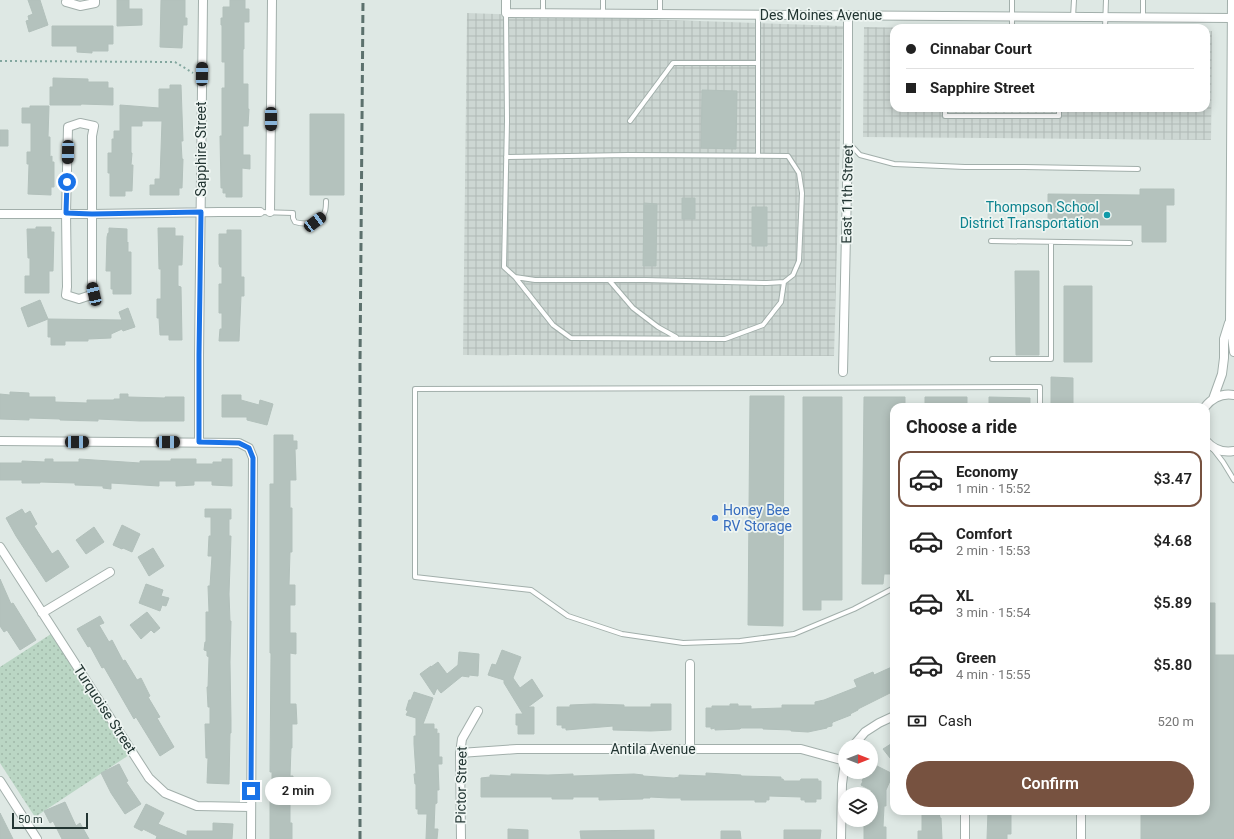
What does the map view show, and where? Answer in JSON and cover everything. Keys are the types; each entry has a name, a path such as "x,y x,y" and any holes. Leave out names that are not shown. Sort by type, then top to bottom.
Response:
{"street":[{"path":"67,0 66,2 80,6 95,3 95,0"},
{"name":"Sapphire Street","path":"199,442 203,0"},
{"path":"270,212 272,0"},
{"path":"506,0 506,13"},
{"path":"1232,0 1230,322 1234,352"},
{"name":"Des Moines Avenue","path":"506,13 1232,18"},
{"name":"East 11th Street","path":"843,372 848,141 848,15"},
{"path":"80,123 94,126 92,136 92,285 94,294 79,299 66,295 66,213 68,126 80,123"},
{"path":"0,214 260,212"},
{"path":"1209,403 1222,374 1224,339 1230,322"},
{"path":"1209,403 1221,396 1229,394 1234,395"},
{"path":"0,441 239,443 249,448 253,458 251,839"},
{"path":"1210,444 1218,450 1228,452 1234,451"},
{"name":"Turquoise Street","path":"0,548 149,778 165,793 197,806 251,807"},
{"path":"42,612 110,572"},
{"path":"690,664 690,749"},
{"name":"Pictor Street","path":"461,839 460,753 462,739 478,711"},
{"path":"859,739 865,732 879,722 890,718"},
{"name":"Antila Avenue","path":"460,753 517,749 801,749 838,760"},
{"path":"841,839 843,779"},
{"path":"0,781 37,839"},
{"path":"965,815 965,839"},
{"path":"1081,815 1081,839"}],"lane":[{"path":"543,0 543,13"},
{"path":"603,0 603,14"},
{"path":"660,0 660,14"},
{"path":"1012,0 1012,24"},
{"path":"1073,16 1074,0"},
{"path":"1106,0 1106,24"},
{"path":"1143,0 1143,17"},
{"path":"506,13 504,267 515,277 553,325 571,338 725,339 763,324 781,302 784,282"},
{"path":"758,15 758,156"},
{"path":"630,121 673,63 758,63"},
{"path":"945,112 945,116 1059,116 1059,112"},
{"path":"848,141 860,155 894,164 965,167 1138,169"},
{"path":"506,157 628,155 788,156 799,173 802,193 799,261 793,275 784,282 535,280 515,277"},
{"path":"260,212 293,213 295,222 309,224 322,217 325,211 326,201"},
{"path":"991,241 1130,243"},
{"path":"992,358 1051,359 1051,242"},
{"path":"609,280 633,308 658,327 678,338"},
{"path":"890,590 854,609 794,634 740,641 683,643 622,634 568,616 531,590 415,577 415,389 1040,387 1040,403"},
{"path":"1210,446 1223,462 1234,480"}],"path":[{"path":"0,61 174,62 193,73 202,74"}],"shaded area":[{"path":"467,13 843,26 834,356 463,355"},
{"path":"864,27 890,27 890,112 1210,112 1210,31 1212,31 1211,140 863,137"}],"green space":[{"path":"51,634 129,755 35,817 0,763 0,667"}],"building":[{"path":"28,0 40,0 48,25 29,32 26,21 29,20 28,16 33,14"},
{"path":"117,0 129,0 129,9 142,9 142,25 117,26"},
{"path":"161,0 185,0 185,18 187,18 187,25 183,25 182,48 160,47"},
{"path":"230,0 245,0 245,9 249,9 249,22 244,22 243,84 248,84 249,109 248,126 243,126 243,155 250,155 250,169 242,168 242,197 226,197 226,193 223,193 223,188 221,188 220,136 222,136 222,88 225,88 225,62 222,62 221,18 223,18 223,7 230,7"},
{"path":"52,26 113,26 113,44 108,44 108,51 92,51 92,53 77,52 77,46 52,46"},
{"path":"53,78 88,79 88,82 108,82 108,88 113,88 113,105 50,105 50,87 53,87"},
{"path":"170,85 181,85 183,141 181,141 183,159 182,188 179,188 179,195 150,195 150,185 155,185 155,179 160,179 162,121 142,121 142,126 131,126 131,165 133,165 132,191 125,191 125,196 110,196 108,153 112,153 112,139 114,139 114,131 120,131 120,105 159,108 159,89 170,89"},
{"path":"702,90 737,91 736,149 701,148"},
{"path":"30,106 49,106 48,137 50,137 50,157 52,156 52,162 54,162 54,187 51,187 51,195 28,194 29,164 27,164 27,152 31,152 31,123 22,123 22,108 30,108"},
{"path":"310,114 344,114 344,195 310,195"},
{"path":"0,130 8,130 8,146 0,146"},
{"name":"Thompson School District Transportation","path":"1140,189 1174,189 1174,205 1166,205 1166,242 1142,242 1142,225 1048,225 1048,194 1140,195"},
{"path":"682,198 695,198 695,219 682,219"},
{"path":"644,203 657,204 656,266 643,266"},
{"path":"752,207 767,207 767,246 752,246"},
{"path":"36,227 51,227 51,232 54,232 53,271 49,271 49,293 25,293 25,276 30,276 27,229 36,229"},
{"path":"109,228 127,229 128,252 131,252 131,294 113,294 113,289 111,289 111,271 106,271 107,237"},
{"path":"158,228 175,228 175,236 183,236 182,265 178,265 178,286 181,287 182,340 169,340 169,335 160,335 159,318 157,318 157,299 161,299 161,269 159,269"},
{"path":"227,230 241,230 241,277 244,277 244,296 241,296 239,341 219,341 220,329 222,329 222,313 219,313 219,284 222,284 222,267 220,267 219,264 219,234 227,234"},
{"path":"1015,271 1039,271 1039,355 1016,355"},
{"path":"1064,286 1092,286 1092,362 1064,362"},
{"path":"40,300 48,319 28,327 21,308"},
{"path":"128,308 135,327 123,331 122,329 111,334 111,338 88,339 88,341 65,341 65,345 51,345 51,337 48,337 48,319 122,320 119,312"},
{"path":"1051,377 1073,378 1073,403 1051,403"},
{"path":"10,392 29,393 29,397 55,397 55,402 87,403 87,400 120,399 120,394 128,394 128,397 184,397 184,421 98,419 98,421 29,418 29,420 0,419 0,394 10,395"},
{"path":"222,395 241,395 241,400 259,405 260,400 273,404 267,425 247,420 247,417 222,417"},
{"path":"750,396 784,396 783,626 748,625"},
{"path":"803,397 842,397 842,600 821,600 821,610 803,610"},
{"path":"864,397 905,397 905,403 890,403 890,574 884,574 883,584 862,584"},
{"path":"925,397 967,397 967,403 925,403"},
{"path":"989,397 1030,398 1030,403 989,403"},
{"path":"274,435 293,435 293,441 297,441 297,449 295,449 296,480 290,480 290,508 292,508 292,552 290,552 289,585 295,585 295,605 290,605 290,633 296,633 296,654 290,653 290,704 296,704 297,724 292,724 290,776 293,776 293,790 290,790 290,823 292,823 292,839 270,839 272,772 270,772 270,484 274,484"},
{"path":"45,459 53,459 53,462 79,462 79,459 140,463 140,461 196,459 196,464 213,464 213,462 222,462 222,459 232,459 232,486 212,485 212,481 194,481 194,485 176,486 176,481 159,481 159,486 111,483 111,489 103,488 103,486 75,485 75,483 22,483 22,480 0,480 0,463 22,463 22,461 45,462"},
{"path":"22,509 25,514 30,511 37,524 34,526 52,554 58,550 69,567 46,582 6,518"},
{"path":"205,509 231,509 231,519 229,519 229,536 231,536 229,594 231,621 231,733 229,784 207,783 208,758 206,758 205,724 210,724 210,707 208,707 207,687 209,657 207,656 207,651 204,650 206,642 206,612 209,612 208,586 210,586 212,556 208,556 209,536 211,536 211,517 205,517"},
{"path":"122,525 140,534 132,552 113,545"},
{"path":"94,527 104,542 86,554 76,540"},
{"path":"153,548 164,566 149,576 138,557"},
{"path":"0,579 11,604 13,603 36,640 20,650 7,630 4,632 0,626"},
{"path":"146,584 163,590 161,596 169,598 166,606 162,605 160,611 139,603"},
{"path":"1210,603 1215,603 1215,655 1234,655 1234,839 1141,839 1141,815 1210,815"},
{"path":"147,612 160,628 154,633 151,630 141,639 130,625"},
{"path":"100,616 104,623 99,625 109,642 112,640 123,661 125,660 137,680 141,678 150,696 148,697 160,717 157,718 174,747 160,756 136,717 134,719 104,667 102,668 90,646 88,647 77,629"},
{"path":"502,650 521,657 513,678 520,688 532,679 543,696 528,707 534,707 534,734 518,734 516,714 523,714 504,683 504,680 488,675 492,664 496,665"},
{"path":"459,652 479,654 478,676 462,676 441,693 437,688 434,695 420,674 438,662 447,674 458,665"},
{"path":"890,668 890,693 858,709 850,714 851,715 833,722 832,726 827,728 808,732 763,728 715,730 715,728 711,729 711,727 706,727 706,708 712,708 712,706 730,706 730,704 738,704 738,706 751,706 751,709 782,708 782,705 815,705 815,702 857,687 854,680 873,672 874,675"},
{"path":"414,692 433,698 423,724 434,724 434,729 437,729 437,734 439,733 439,757 442,757 442,764 438,764 439,790 437,790 437,803 435,804 434,829 438,829 437,839 426,839 427,814 418,814 418,809 416,809 414,736 416,736 416,718 406,715 409,700 411,700"},
{"path":"594,704 624,705 624,707 651,707 651,704 671,704 671,730 613,730 613,726 566,730 566,728 562,728 562,725 557,725 557,707"},
{"path":"890,745 890,758 883,749"},
{"path":"119,764 128,781 126,782 141,804 125,814 111,793 101,773"},
{"path":"878,766 890,772 890,781 886,790 886,806 884,806 883,827 886,827 886,839 864,839 864,827 878,827 878,787 865,787 861,785 863,779 878,779"},
{"path":"706,773 781,777 784,781 818,779 818,781 821,781 821,799 816,799 816,802 805,802 805,800 801,800 801,797 769,796 769,800 766,800 766,802 755,802 755,800 681,800 681,798 650,797 643,799 599,800 599,797 552,799 552,797 481,797 481,778 490,777 490,775 511,776 511,774 573,774 573,776 634,774 674,778 679,777 679,775 706,776"},
{"path":"65,802 76,826 80,823 89,839 62,839 53,821 50,823 44,811"},
{"path":"146,804 164,813 158,824 187,836 187,831 213,831 213,823 233,824 232,839 156,839 157,836 143,829 142,831 134,827"},
{"path":"0,813 13,839 0,839"},
{"path":"922,815 940,815 942,839 918,839 918,831 922,831"},
{"path":"988,815 1011,815 1011,834 1007,834 1007,839 987,839"},
{"path":"508,829 528,830 528,839 508,839"},
{"path":"654,830 654,839 581,839 580,831"},
{"path":"784,830 821,830 820,839 784,839"},
{"path":"721,831 740,831 741,839 721,839"}],"railway":[{"path":"360,839 360,364 363,0"}],"place":[{"name":"Thompson School District Transportation","path":"1107,215"},
{"name":"Honey Bee RV Storage","path":"715,518"}],"route":[{"path":"67,182 66,213 201,212 199,442 239,443 249,448 253,458 251,791"}]}
